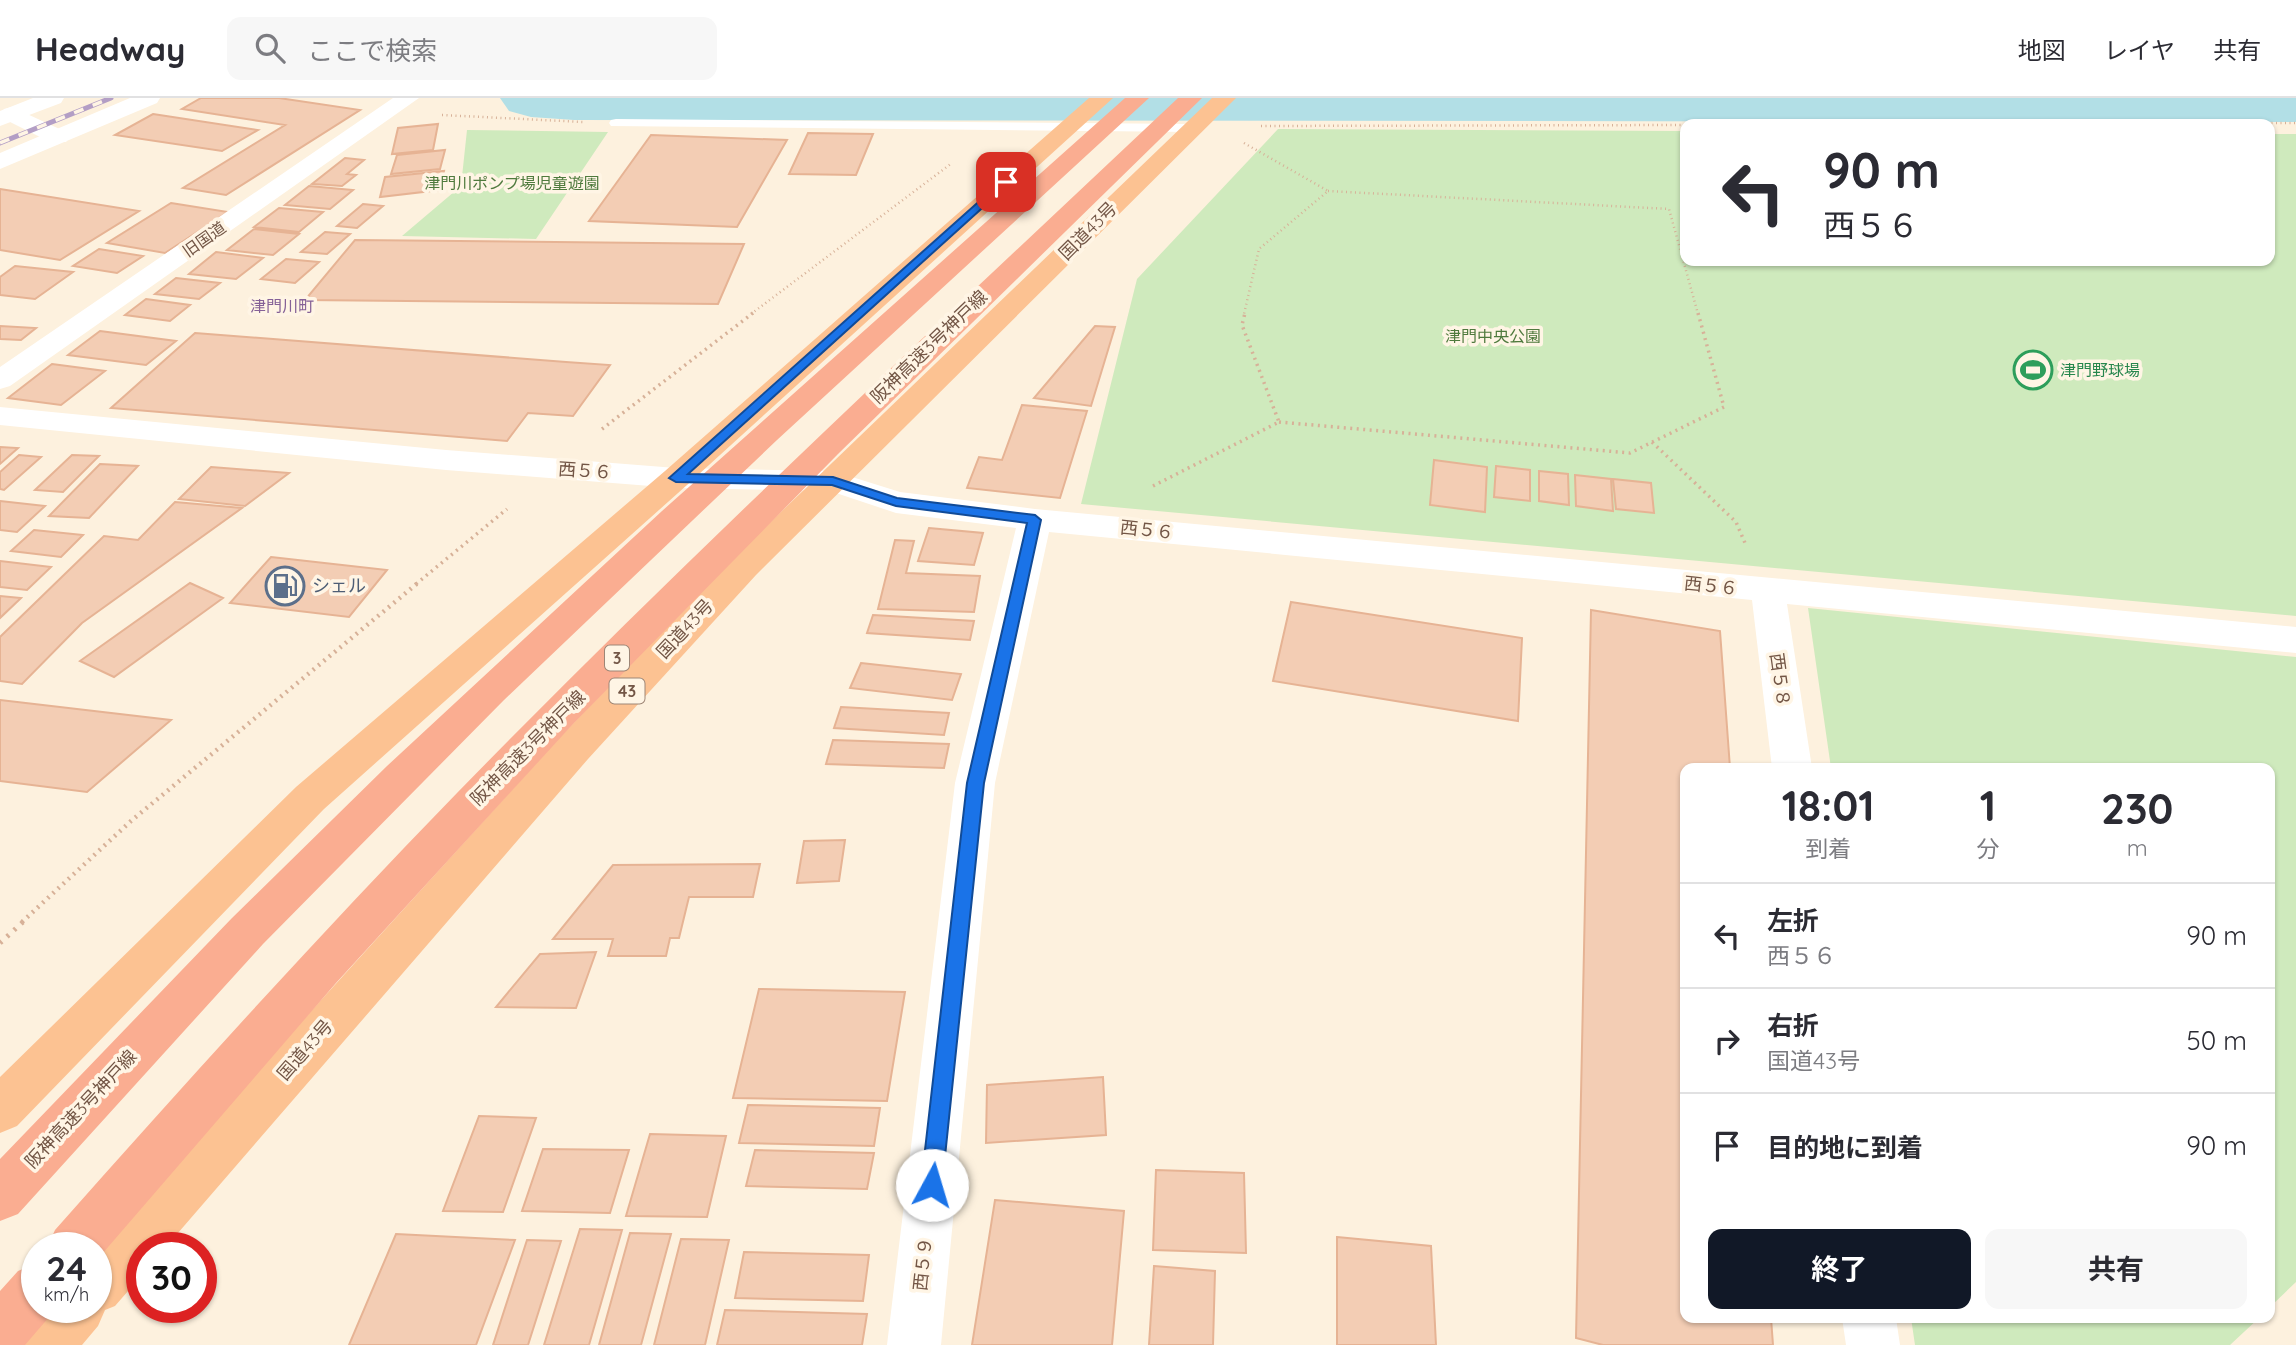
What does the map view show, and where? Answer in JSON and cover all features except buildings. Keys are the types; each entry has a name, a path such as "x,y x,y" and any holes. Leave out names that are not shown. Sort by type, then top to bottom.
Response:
{"highway":[{"name":"阪神高速3号神戸線","path":"0,1196 149,1035 399,778 779,420 1138,98"},
{"name":"国道43号","path":"112,1269 574,748 744,567 833,481 1195,115 1224,98"},
{"path":"0,1110 310,798 676,478 1082,115"},
{"name":"阪神高速3号神戸線","path":"87,1232 236,1060 473,804 832,440 1195,115"},
{"path":"0,1332 21,1308"},
{"path":"46,1345 65,1323"}],"street":[{"path":"4,115 53,98"},
{"path":"0,162 149,98"},
{"name":"旧国道","path":"0,380 392,101"},
{"path":"4,115 58,137"},
{"name":"西５６","path":"0,416 446,460 676,478 833,481 896,502 1035,520 1768,592 2296,640"},
{"name":"西５９","path":"915,1345 975,783 1035,520"},
{"name":"西５８","path":"1768,592 1791,763"},
{"path":"1870,1323 1872,1345"}],"lane":[{"path":"616,123 1003,125 1082,115 1195,115"}],"path":[{"path":"392,101 420,114 616,123"},
{"path":"2275,123 2296,123"},
{"path":"0,943 131,821 654,387 1003,125"},
{"path":"1261,126 1680,125"},
{"path":"1244,144 1328,191 1668,209 1680,251"},
{"path":"1279,422 1242,325 1259,249 1328,191"},
{"path":"1078,524 1279,422 1630,453 1724,407 1684,266"},
{"path":"1652,442 1736,522 1768,592"}],"green space":[{"name":"津門中央公園","path":"1278,129 1680,131 1680,266 2275,266 2275,134 2296,134 2296,616 1081,504 1137,279"},
{"name":"津門川ポンプ場児童遊園","path":"467,130 608,132 536,239 402,236 461,186"},
{"path":"1808,608 2296,657 2296,1282 2275,1302 2275,763 1830,763"},
{"path":"1912,1323 2254,1323 2230,1345 1915,1345"}],"waterway":[{"path":"531,98 574,101 2296,103"}],"railway":[{"path":"0,143 111,98"}],"place":[{"name":"津門野球場","path":"2033,370"},
{"name":"シェル","path":"285,586"}],"district":[{"name":"津門川町","path":"282,306"}],"route":[{"path":"932,1185 975,783 1035,520 896,502 833,481 676,478 1006,182"}]}
